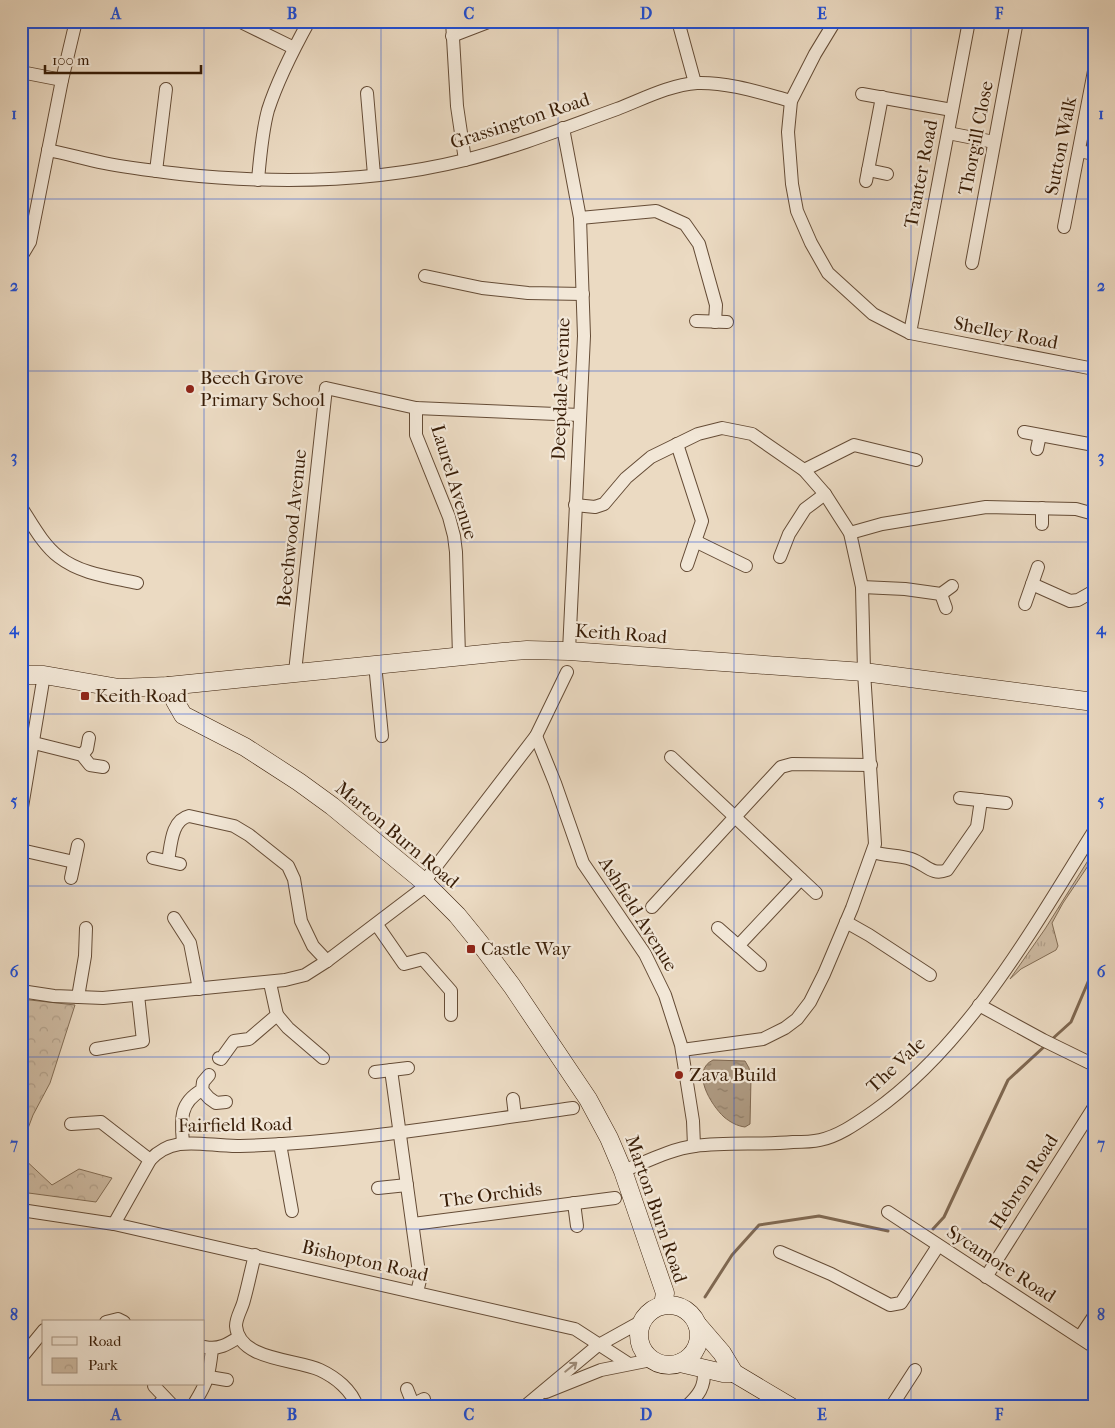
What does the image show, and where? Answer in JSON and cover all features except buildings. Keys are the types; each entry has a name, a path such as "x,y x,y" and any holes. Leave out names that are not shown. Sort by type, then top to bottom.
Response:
{"street":[{"path":"21,257 30,242 62,80 76,21"},
{"path":"239,21 294,48"},
{"path":"258,180 268,112 294,48 309,21"},
{"path":"452,21 457,106 464,160"},
{"path":"452,36 491,21"},
{"path":"678,21 695,84"},
{"path":"791,101 815,54 836,21"},
{"name":"Tranter Road","path":"910,333 969,21"},
{"name":"Thorgill Close","path":"972,262 1017,21"},
{"name":"Sutton Walk","path":"1064,228 1094,71"},
{"path":"21,72 62,80"},
{"name":"Grassington Road","path":"48,150 106,164 156,171 258,180 341,179 420,169 464,160 519,145 660,92 695,84 728,86 791,101"},
{"path":"156,171 166,90"},
{"path":"367,93 374,175"},
{"path":"862,94 952,110"},
{"path":"882,97 867,175 887,174"},
{"name":"Shelley Road","path":"791,101 788,132 792,184 797,211 811,244 828,273 852,296 873,314 910,333 1094,369"},
{"name":"Deepdale Avenue","path":"563,128 580,218 584,336 569,652"},
{"path":"948,133 994,142"},
{"path":"1079,151 1094,154"},
{"path":"580,218 656,212 685,224 700,244 721,322 696,321"},
{"path":"425,276 482,288 528,293 583,294"},
{"name":"Beechwood Avenue","path":"295,672 326,388 416,408"},
{"path":"416,408 580,415"},
{"name":"Laurel Avenue","path":"416,408 416,435 449,517 454,536 459,656"},
{"path":"575,505 595,507 604,504 626,478 651,457 698,434 722,428 752,434 804,470 826,494 850,533 862,588 864,672 875,844 846,922 810,1002 803,1013 785,1028 763,1039 750,1042 682,1050"},
{"path":"1024,432 1094,445"},
{"path":"1037,449 1040,435"},
{"path":"677,444 702,521 686,566"},
{"path":"804,470 854,445 916,460"},
{"path":"780,557 789,534 805,508 826,494"},
{"path":"21,507 40,537 59,557 86,572 137,583"},
{"path":"850,533 882,524 986,507 1076,509 1094,514"},
{"path":"1042,508 1042,524"},
{"path":"695,541 746,566"},
{"path":"1025,604 1038,567"},
{"path":"1032,584 1070,601 1078,600 1094,592"},
{"path":"862,588 905,589 941,594 952,586"},
{"path":"941,594 946,608"},
{"name":"Keith Road","path":"168,686 527,650 864,672 1094,702"},
{"path":"375,664 382,736"},
{"path":"21,991 54,996 102,998 270,982 305,975 377,925 426,883 536,736 567,672"},
{"path":"21,675 44,675 119,688 168,686"},
{"path":"21,813 44,675"},
{"name":"Marton Burn Road","path":"168,686 183,715 245,747 332,806 426,883 479,942 512,986 588,1099 609,1138 623,1170 665,1293 663,1305"},
{"name":"Ashfield Avenue","path":"536,736 555,783 583,864 645,954 666,995 682,1050 693,1121 694,1146"},
{"path":"82,755 87,749 89,738"},
{"path":"34,743 82,755 90,765 103,767"},
{"path":"671,757 816,893"},
{"path":"652,907 782,767 792,764 871,764"},
{"path":"960,798 1006,803"},
{"path":"872,852 910,859 933,872 940,873 947,870 977,827 981,800"},
{"path":"153,858 174,863 176,825 185,817 189,816 234,826 249,835 288,866 294,879 301,921 313,946 327,961"},
{"name":"The Vale","path":"623,1170 668,1153 694,1146 770,1144 820,1140 852,1127 894,1097 929,1064 978,1005 1020,948 1094,831"},
{"path":"71,878 78,845"},
{"path":"21,850 74,862"},
{"path":"738,946 800,879"},
{"path":"174,918 190,943 199,989"},
{"path":"846,922 930,975"},
{"path":"377,925 404,964 423,959 451,991 451,1014"},
{"path":"78,997 85,956 86,928"},
{"path":"718,928 760,965"},
{"path":"270,982 271,995 277,1015 288,1028 322,1058"},
{"path":"96,1049 142,1042 138,994"},
{"path":"978,1005 1094,1065"},
{"path":"219,1058 221,1060 234,1041 249,1039 277,1015"},
{"path":"375,1072 408,1068"},
{"path":"392,1070 420,1280 417,1292"},
{"path":"183,1143 181,1116 186,1104 194,1095 202,1090 204,1082 209,1075"},
{"path":"202,1090 216,1103 226,1102"},
{"path":"513,1099 515,1116"},
{"name":"Hebron Road","path":"986,1277 1094,1107"},
{"name":"Fairfield Road","path":"114,1224 150,1160 170,1145 183,1143 237,1146 280,1144 400,1131 573,1108"},
{"path":"71,1124 101,1122 150,1160"},
{"path":"280,1144 292,1211"},
{"path":"378,1188 407,1185"},
{"name":"The Orchids","path":"413,1224 615,1198"},
{"path":"574,1203 577,1226"},
{"name":"Bishopton Road","path":"21,1210 114,1224 575,1329 629,1364"},
{"name":"Sycamore Road","path":"888,1212 1094,1346"},
{"path":"780,1252 831,1274 890,1305 901,1303 938,1246"},
{"path":"255,1256 244,1302 236,1325 239,1337 261,1355 319,1369 342,1384 355,1402 356,1407"},
{"path":"697,1324 699,1339 697,1346 687,1359 680,1363 665,1365 651,1360 644,1354 638,1338 642,1321 647,1313 663,1305 673,1305 682,1308 689,1313 722,1353 734,1372 758,1389 791,1407"},
{"path":"1080,1338 1094,1316"},
{"path":"524,1407 598,1345 642,1321"},
{"path":"21,1358 42,1332"},
{"path":"205,1386 209,1377 208,1348 224,1347 239,1337"},
{"path":"534,1398 601,1370 651,1360"},
{"path":"680,1363 704,1370 723,1373 734,1372"},
{"path":"686,1407 702,1390 704,1370"},
{"path":"891,1407 915,1370"},
{"path":"209,1377 227,1380"},
{"path":"154,1386 165,1404"},
{"path":"194,1404 205,1386"},
{"path":"406,1388 415,1403"}],"green space":[{"path":"1094,851 1094,857 1052,923 1058,946 1056,950 1021,969 1010,979 1045,929"},
{"path":"21,999 75,1005 50,1083 33,1115 21,1147"},
{"path":"21,1156 52,1185 79,1169 112,1178 96,1202 21,1192"}],"water":[{"path":"713,1060 745,1061 749,1068 751,1078 750,1124 745,1127 734,1124 724,1117 709,1097 703,1080 703,1072 706,1065"}],"waterway":[{"path":"1094,904 1094,921"},
{"path":"1050,1041 1071,1022 1094,968"},
{"path":"933,1229 944,1217 1008,1080 1046,1045"},
{"path":"705,1297 732,1255 759,1225 819,1216 888,1231"}],"place":[{"name":"Beech Grove Primary School","path":"190,389"},
{"name":"Keith Road","path":"85,696"},
{"name":"Castle Way","path":"471,949"},
{"name":"Zava Build","path":"679,1075"}]}
